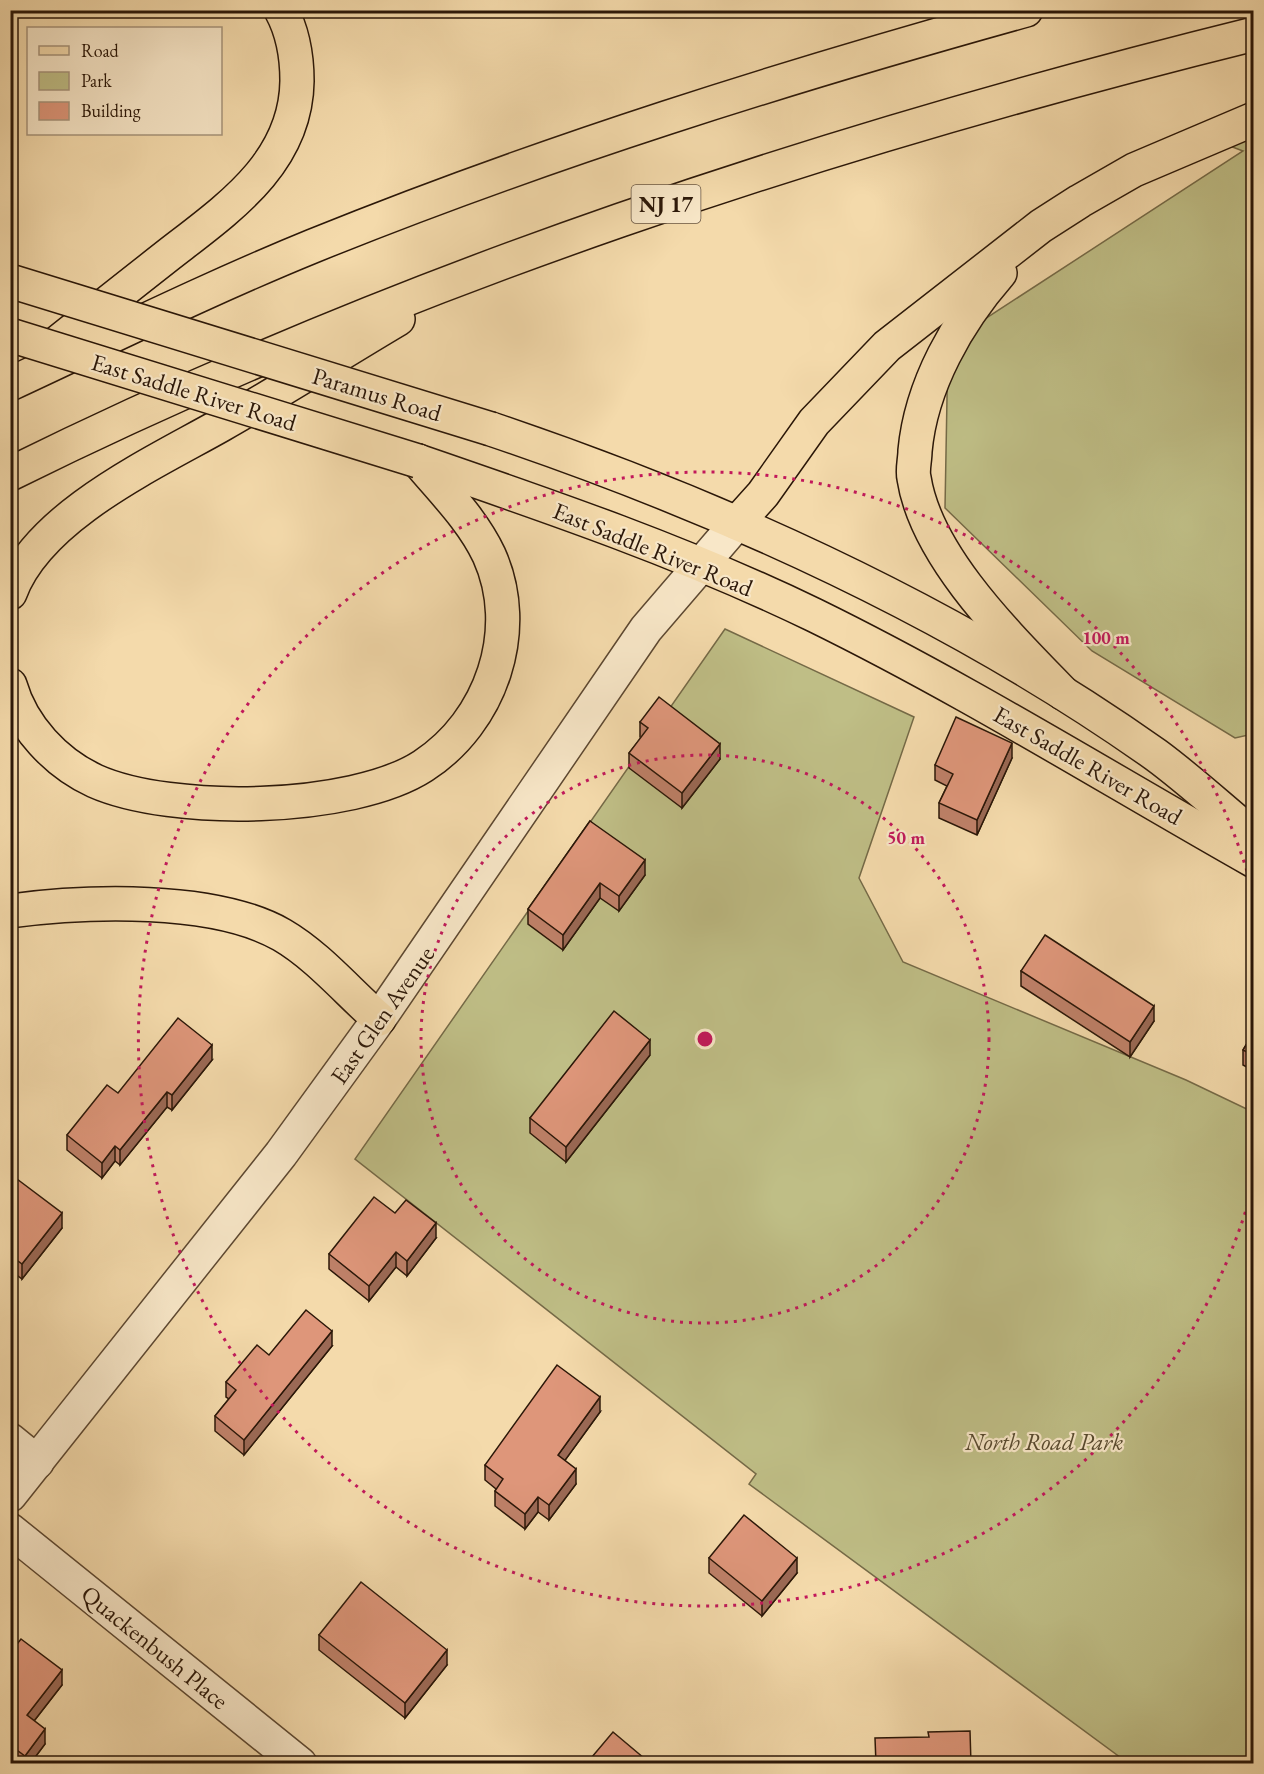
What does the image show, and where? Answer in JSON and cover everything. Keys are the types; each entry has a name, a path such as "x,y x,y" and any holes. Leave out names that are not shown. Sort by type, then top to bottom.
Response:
{"main road":[{"path":"10,379 224,211 262,175 278,152 290,126 297,99 293,40 281,10"},
{"path":"10,384 279,261 438,198 826,67 1026,10"},
{"name":"NJ 17","path":"10,474 234,369 480,269 614,221 876,136 1142,62 1254,34"},
{"path":"737,524 763,494 814,422 886,346 1041,226 1134,170 1254,119"},
{"path":"1041,226 980,296 955,337 922,409 913,476 919,502 931,527 968,586 1002,629 1063,693"},
{"path":"10,593 33,551 82,510 169,453 221,425 480,269"},
{"name":"Paramus Road","path":"10,281 491,429 603,468 737,524"},
{"name":"East Saddle River Road","path":"10,335 418,461 610,528 702,566 811,614 954,687 1254,861"},
{"path":"10,685 32,729 58,758 93,780 134,794 188,801 292,801 370,788 422,767 454,739 478,710 499,658 502,603 489,556 473,527 418,461"},
{"name":"East Saddle River Road","path":"737,524 905,603 1063,693 1157,756 1254,836"},
{"path":"10,911 68,904 118,904 204,911 261,925 302,949 379,1019"}],"street":[{"name":"East Glen Avenue","path":"10,1494 231,1220 379,1019 646,629 737,524"},
{"path":"10,1440 37,1462"},
{"name":"Quackenbush Place","path":"10,1530 300,1764"}],"green space":[{"path":"1253,134 1253,734 1235,738 1092,651 945,508 948,343 1243,151 1219,142"},
{"name":"North Road Park","path":"725,629 914,717 859,878 903,962 1186,1080 1253,1112 1253,1763 1128,1763 749,1484 756,1474 355,1159"}],"building":[{"path":"659,697 720,744 682,793 629,753 648,728 640,722"},
{"path":"956,717 1012,743 977,820 939,803 953,774 935,765"},
{"path":"590,821 645,860 619,896 600,883 563,935 528,909"},
{"path":"1045,935 1154,1006 1130,1042 1021,971"},
{"path":"614,1011 650,1040 566,1147 530,1118"},
{"path":"178,1018 212,1045 172,1095 167,1092 120,1150 115,1146 102,1163 67,1135 107,1085 118,1093"},
{"path":"1254,1032 1254,1056 1243,1050"},
{"path":"13,1176 62,1213 22,1264 10,1255 10,1179"},
{"path":"374,1197 395,1213 406,1200 436,1223 407,1261 396,1252 369,1286 329,1254"},
{"path":"306,1310 332,1331 244,1440 215,1416 236,1390 226,1382 257,1345 269,1355"},
{"path":"557,1365 600,1397 558,1455 576,1469 549,1505 538,1497 525,1514 495,1491 503,1479 485,1465"},
{"path":"744,1515 797,1558 762,1601 709,1558"},
{"path":"361,1582 447,1650 405,1703 319,1635"},
{"path":"21,1639 62,1670 27,1715 45,1729 25,1756 10,1745 10,1653"},
{"path":"970,1731 971,1764 876,1764 875,1738 929,1737 928,1732"},
{"path":"613,1732 651,1764 586,1764"}]}
